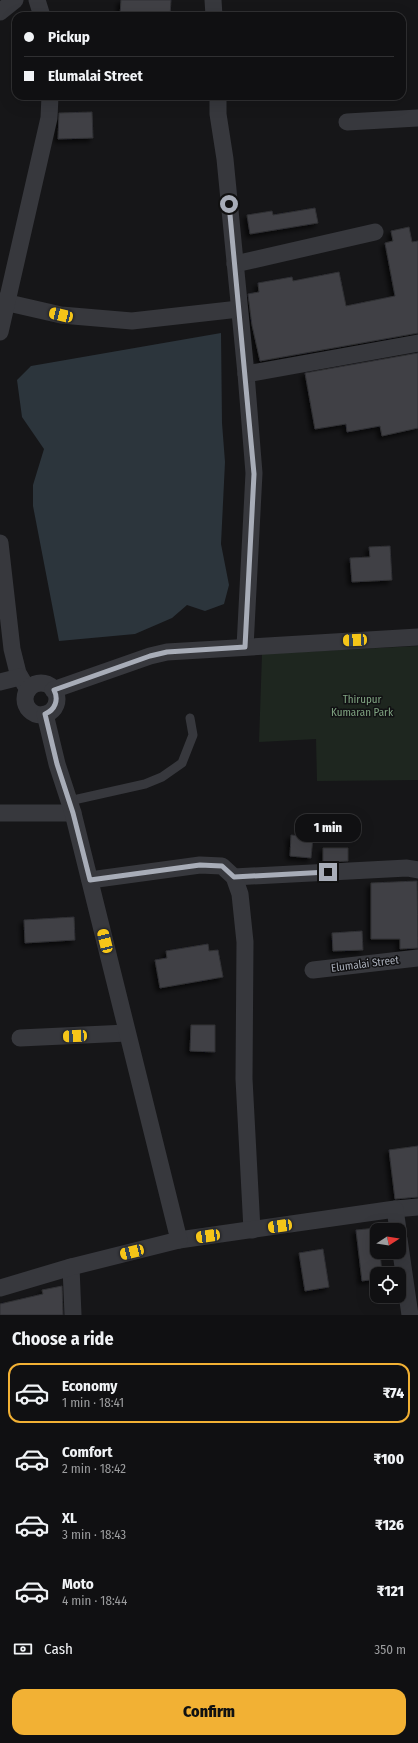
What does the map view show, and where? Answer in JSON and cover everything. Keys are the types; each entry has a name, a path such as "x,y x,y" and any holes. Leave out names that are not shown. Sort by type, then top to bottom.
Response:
{"street":[{"path":"0,12 15,0"},
{"path":"37,0 41,12"},
{"path":"213,0 214,12"},
{"path":"0,332 3,302 49,118 50,100"},
{"path":"218,100 218,114 225,159 234,264 246,374 254,474 245,647"},
{"path":"347,122 418,118"},
{"path":"234,264 375,232"},
{"path":"3,302 61,315 132,321 239,309"},
{"path":"246,374 418,343"},
{"path":"0,543 12,649 24,683 27,707 35,714 45,714 53,709 56,704 57,700 54,690 45,684 40,683 34,685 24,683 0,682"},
{"path":"54,690 150,656 167,652 418,637"},
{"path":"45,714 57,764 71,807 90,880 179,1240"},
{"path":"0,813 71,807"},
{"path":"90,880 200,865 222,866 234,877 240,894 245,942 244,1079 252,1230"},
{"path":"234,877 407,868 418,870"},
{"name":"Elumalai Street","path":"313,970 418,958"},
{"path":"20,1038 127,1033"},
{"path":"0,1288 71,1267 179,1240 418,1207"},
{"path":"395,1209 397,1223"},
{"path":"402,1259 410,1315"},
{"path":"71,1267 73,1315"}],"lane":[{"path":"71,807 145,784 169,772 182,763 193,735 190,718"}],"green space":[{"name":"Thirupur Kumaran Park","path":"418,646 418,780 317,781 316,739 259,742 262,654"}],"shaded area":[{"path":"221,333 222,423 225,462 221,544 229,585 224,604 205,611 187,605 172,618 135,634 59,641 33,506 33,485 44,449 22,417 17,380 31,366"}],"building":[{"path":"121,0 171,0 170,12 120,12"},
{"path":"92,112 93,138 58,139 59,113"},
{"path":"315,208 318,223 250,234 247,215 272,211 273,215"},
{"path":"409,227 412,242 418,241 418,333 260,361 252,325 248,294 259,292 258,283 292,277 293,281 339,272 346,306 395,296 385,243 393,241 391,231"},
{"path":"418,353 418,428 382,436 380,426 347,432 346,424 315,429 305,373"},
{"path":"390,546 392,580 352,582 350,558 370,557 369,547"},
{"path":"291,835 313,837 311,858 290,856"},
{"path":"323,848 348,848 348,861 323,862"},
{"path":"417,881 418,948 400,949 400,939 371,939 371,883"},
{"path":"74,917 75,940 25,943 24,920"},
{"path":"362,931 363,950 333,951 332,933"},
{"path":"208,944 209,951 218,950 223,977 160,988 155,960 167,958 166,951"},
{"path":"191,1025 215,1025 215,1052 190,1051"},
{"path":"418,1146 418,1197 395,1199 389,1150"},
{"path":"370,1229 370,1259 381,1259 381,1267 370,1267 370,1280 362,1281 356,1230"},
{"path":"323,1249 329,1287 305,1291 299,1253"},
{"path":"62,1286 63,1315 0,1315 0,1304 43,1294 42,1290"}],"route":[{"path":"229,204 246,374 254,474 245,647 167,652 150,656 54,690 57,700 56,704 53,709 45,714 57,764 73,813 90,880 200,865 222,866 234,877 328,872"}]}
